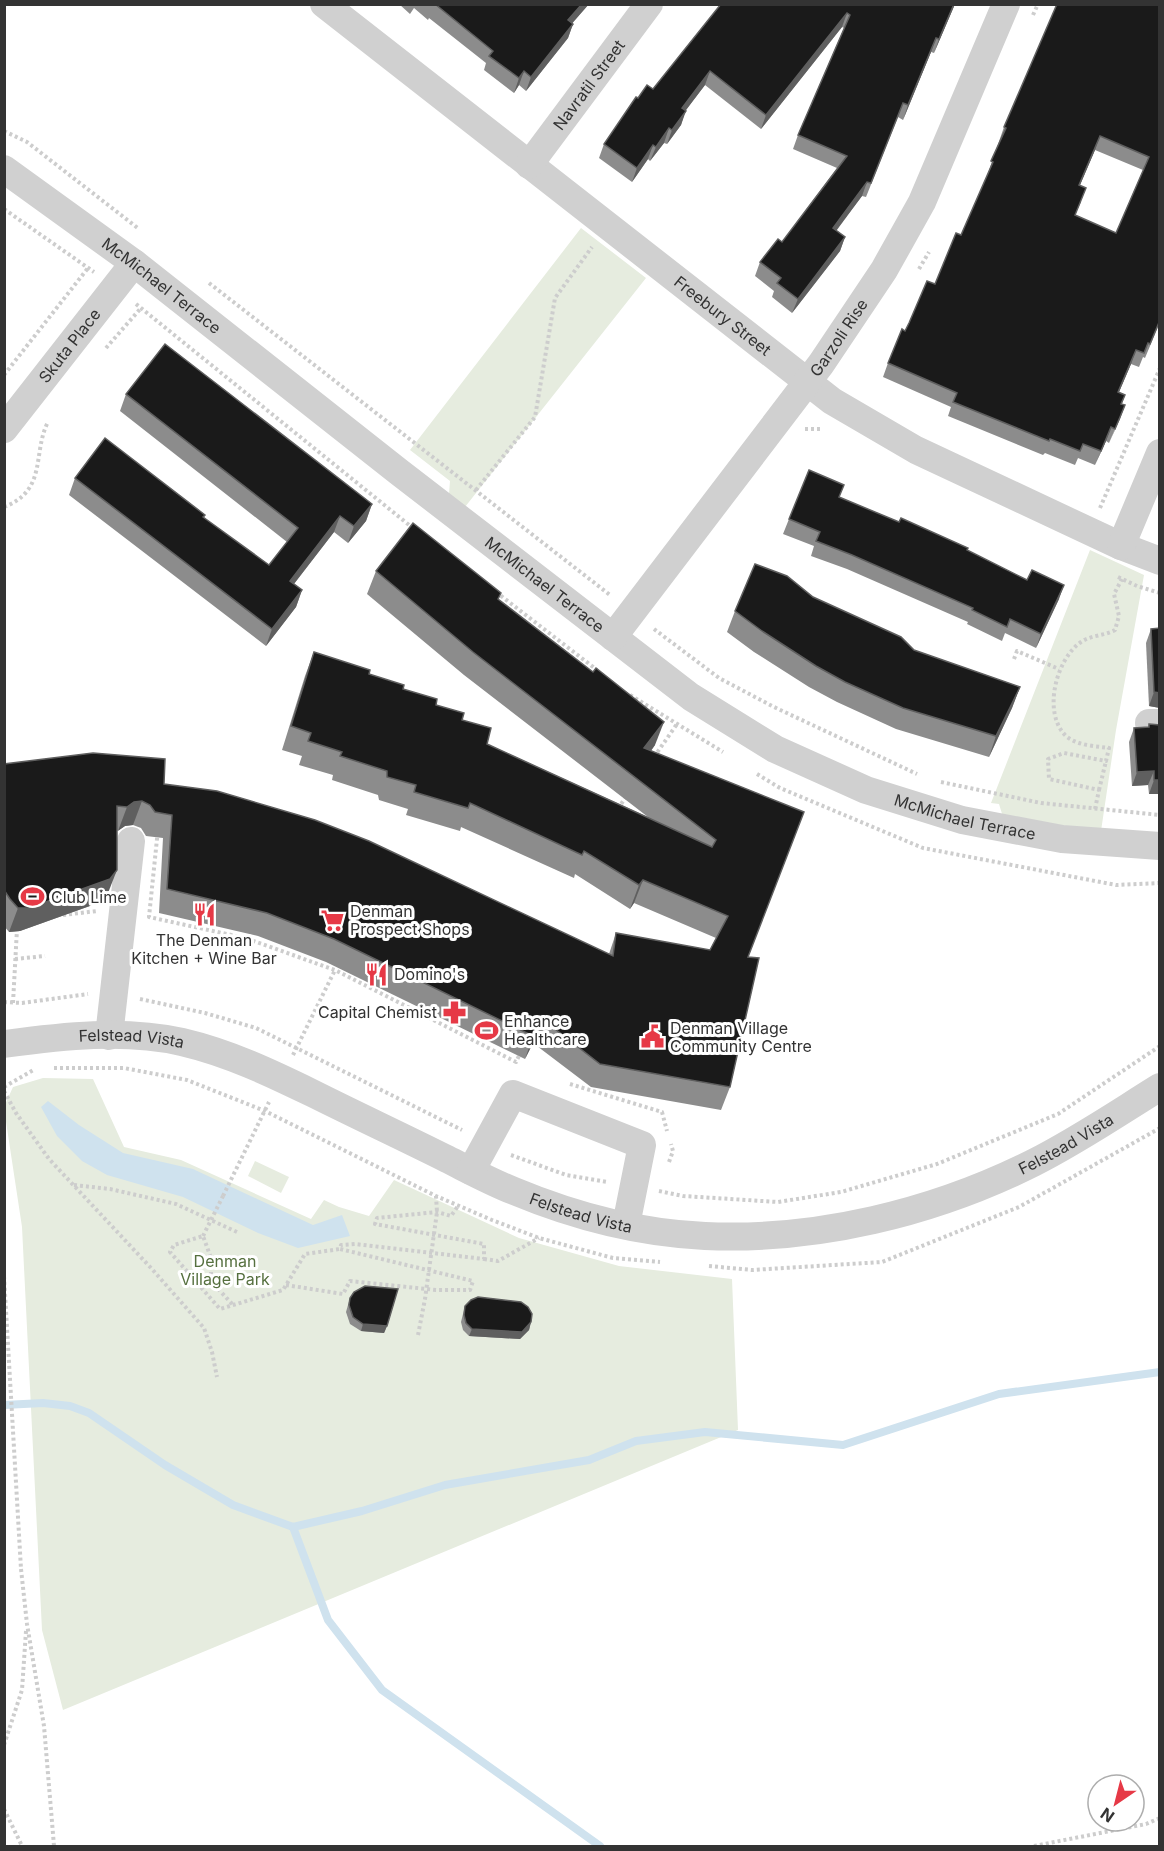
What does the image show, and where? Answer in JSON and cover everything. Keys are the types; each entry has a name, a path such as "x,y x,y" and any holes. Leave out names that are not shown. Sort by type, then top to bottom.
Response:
{"street":[{"name":"Freebury Street","path":"324,4 840,406 916,450 1121,546 1160,561"},
{"name":"Navratil Street","path":"529,165 649,4"},
{"name":"Garzoli Rise","path":"613,637 807,382 884,270 922,202 1006,4"},
{"name":"McMichael Terrace","path":"4,170 134,263 399,472 691,697 775,749 866,790 962,820 1062,839 1160,846"},
{"name":"Skuta Place","path":"4,429 134,263"},
{"path":"1121,546 1160,453"},
{"path":"109,1036 131,841"},
{"name":"Felstead Vista","path":"4,1044 80,1035 148,1037 182,1042 245,1061 513,1191 586,1217 684,1234 745,1236 827,1229 910,1211 992,1182 1032,1164 1160,1087"},
{"path":"471,1171 513,1094 642,1145 626,1225"}],"path":[{"path":"4,131 27,142 139,229"},
{"path":"476,490 535,417 555,298 608,226"},
{"path":"4,375 88,268"},
{"path":"205,280 719,678 774,707 927,779"},
{"path":"104,351 141,308"},
{"path":"1100,509 1160,368"},
{"path":"4,507 13,504 28,490 38,472 45,427 50,418"},
{"path":"799,430 820,429 830,434"},
{"path":"1111,574 1160,593"},
{"path":"1095,809 1110,748 1080,744 1065,735 1053,715 1061,663 1080,642 1115,630 1119,616 1114,594 1122,579"},
{"path":"1014,659 1017,651 1059,669"},
{"path":"652,760 677,724"},
{"path":"1100,789 1049,779 1048,759 1064,753 1106,761"},
{"path":"938,781 1041,803 1160,814"},
{"path":"615,813 633,787"},
{"path":"160,816 165,789"},
{"path":"62,915 105,909 245,938 335,970 516,1062 571,948 354,848 184,801 162,800"},
{"path":"150,917 151,901"},
{"path":"13,1003 18,921"},
{"path":"15,960 45,956"},
{"path":"285,1288 305,1254 340,1250 473,1281 470,1290 426,1289 350,1281 343,1294 285,1288 220,1309 170,1252 174,1245 203,1236 335,970"},
{"path":"285,1042 517,1158 566,1175 683,1196 778,1203 841,1191 937,1164 1058,1114 1160,1046"},
{"path":"4,1087 36,1068"},
{"path":"47,1068 124,1068 187,1080 265,1111 436,1196 437,1212 418,1335"},
{"path":"4,1092 49,1159 204,1328 217,1377"},
{"path":"73,1185 110,1189 176,1204 239,1233"},
{"path":"458,1206 451,1216 437,1212 377,1218 375,1224 484,1244 484,1259"},
{"path":"203,1236 211,1258 211,1281 233,1305"},
{"path":"340,1250 341,1245 355,1244 498,1261 539,1238"},
{"path":"4,1276 21,1569 27,1624 44,1726 54,1846"},
{"path":"198,1284 211,1281"},
{"path":"4,1745 22,1690 27,1624"},
{"path":"4,1809 22,1846"},
{"path":"1034,1846 1146,1824 1160,1818"}],"green space":[{"path":"581,228 646,278 465,507 449,494 450,481 410,450"},
{"path":"1090,550 1144,575 1116,730 1101,831 1003,817 999,804 991,803"},
{"name":"Denman Village Park","path":"43,1078 93,1079 124,1147 181,1160 311,1219 324,1200 369,1216 394,1180 519,1238 619,1266 732,1279 738,1430 63,1710 42,1630 22,1227 4,1107 13,1087"},
{"path":"255,1161 289,1177 281,1193 248,1176"}],"water":[{"path":"48,1101 79,1125 123,1153 193,1169 313,1225 342,1215 350,1236 298,1248 258,1233 183,1197 107,1175 82,1161 57,1136 41,1107"}],"building":[{"path":"435,4 582,4 568,20 573,24 531,77 524,71 519,78 489,56 493,51"},
{"path":"721,4 954,4 939,39 936,38 908,105 903,103 871,183 867,182 833,228 845,237 798,299 777,283 781,278 760,262 778,239 782,242 847,156 798,135 850,15 847,13 766,115 710,71 682,108 686,111 672,130 669,128 656,147 653,145 637,168 604,144 636,97 638,98 647,85 653,89"},
{"path":"1057,4 1160,4 1160,320 1144,353 1136,350 1118,392 1125,395 1121,404 1125,405 1115,429 1111,427 1101,451 1083,444 1080,451 1050,439 1049,441 953,402 957,393 888,363 902,329 905,331 927,281 935,284 956,233 961,235 993,162 991,161 1006,128 1004,127","holes":["1100,136 1149,157 1116,233 1075,215 1086,188 1079,185"]},
{"path":"165,344 372,504 354,526 340,516 290,581 302,590 272,629 75,478 105,438 205,515 203,517 269,565 298,528 126,394"},
{"path":"809,470 844,485 839,497 899,522 901,518 968,548 967,550 1027,580 1032,570 1064,585 1041,634 1010,619 1007,627 972,610 973,608 816,541 820,532 789,519"},
{"path":"413,523 501,593 498,599 593,672 596,668 664,722 644,748 804,812 748,957 759,958 730,1087 600,1064 542,1019 533,1036 334,939 267,913 167,889 172,815 155,812 150,805 142,801 134,802 127,807 117,806 117,870 110,879 29,908 18,908 4,890 4,764 93,753 165,759 164,784 217,791 315,820 369,841 613,956 616,933 710,950 728,916 643,880 639,885 584,851 582,855 470,803 468,808 414,792 416,785 387,777 387,771 340,756 342,752 308,741 311,733 291,726 314,652 370,670 369,674 404,685 403,689 437,699 436,705 464,713 462,720 491,728 487,744 712,847 716,840 473,652 376,571"},
{"path":"755,564 787,576 813,597 901,637 914,650 1020,687 996,736 903,708 845,682 762,631 735,611"},
{"path":"1160,628 1160,693 1154,692 1151,629"},
{"path":"1149,724 1160,725 1160,780 1154,780 1154,771 1137,772 1134,728 1149,727"},
{"path":"365,1286 398,1289 387,1326 363,1324 353,1317 349,1305 350,1298 354,1292"},
{"path":"478,1297 521,1302 532,1314 531,1322 522,1332 472,1329 466,1323 465,1306"}],"waterway":[{"path":"4,1405 43,1403 70,1406 89,1413 165,1465 233,1505 293,1527 362,1511 445,1485 589,1460 636,1441 705,1432 843,1445 999,1394 1160,1372"},
{"path":"293,1527 328,1620 382,1690 600,1846"}],"place":[{"name":"Club Lime","path":"33,897"},
{"name":"The Denman Kitchen + Wine Bar","path":"204,915"},
{"name":"Denman Prospect Shops","path":"332,920"},
{"name":"Domino's","path":"376,974"},
{"name":"Capital Chemist","path":"455,1012"},
{"name":"Enhance Healthcare","path":"486,1030"},
{"name":"Denman Village Community Centre","path":"652,1037"}]}
